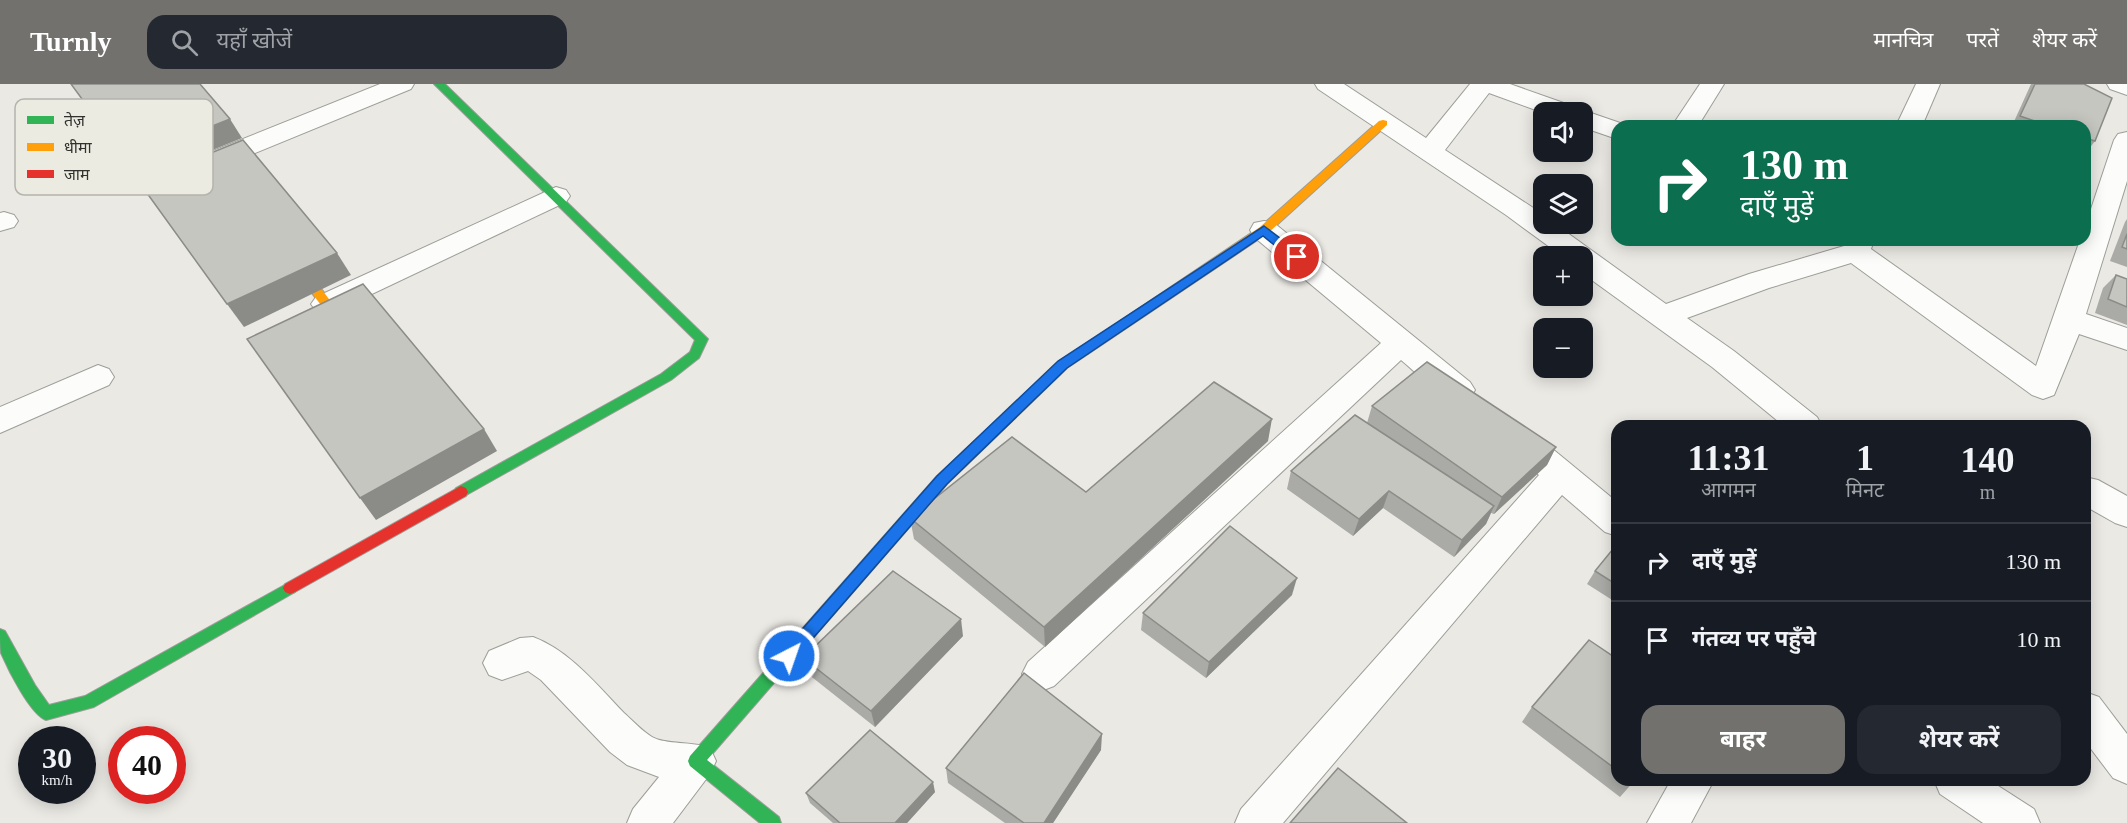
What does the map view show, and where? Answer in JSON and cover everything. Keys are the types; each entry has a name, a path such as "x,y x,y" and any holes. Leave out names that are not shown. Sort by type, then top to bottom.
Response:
{"street":[{"path":"217,159 402,84"},
{"path":"0,636 29,690 46,713 88,702 462,484 666,377 695,355 702,339 439,84"},
{"path":"1327,84 1516,209 1567,246"},
{"path":"1429,152 1484,84 1537,102"},
{"path":"1689,120 1712,84"},
{"path":"1912,120 1928,84"},
{"path":"2119,84 2127,88"},
{"path":"1593,122 1611,129"},
{"path":"648,823 696,761 942,480 1063,365 1264,230 1383,123"},
{"path":"1664,316 1736,288 1858,246 2043,387 2069,319 2127,140"},
{"path":"326,304 556,196"},
{"path":"1264,230 1479,407"},
{"path":"278,241 361,350"},
{"path":"1593,265 1724,358 1799,420"},
{"path":"2069,319 2127,339"},
{"path":"1041,674 1401,342"},
{"path":"0,421 98,376"},
{"path":"1522,443 1611,517"},
{"path":"1256,823 1560,474"},
{"path":"2091,493 2127,513"},
{"path":"502,663 520,655 533,654 555,668 624,739 641,752 662,759 696,761 773,823"},
{"path":"2091,718 2127,765"},
{"path":"1668,823 1690,786"},
{"path":"1963,786 2019,823"}],"building":[{"path":"71,84 200,84 213,99 82,99"},
{"path":"2035,84 2084,84 2112,98 2095,141 2091,140 2091,120 2032,120 2020,116"},
{"path":"213,99 230,119 213,126"},
{"path":"243,140 337,253 227,304 148,195 213,195 213,152"},
{"path":"2127,234 2127,249 2122,247"},
{"path":"2116,275 2127,279 2127,307 2108,299"},
{"path":"363,284 484,429 360,498 247,339"},
{"path":"1427,362 1556,447 1502,497 1372,406"},
{"path":"1214,382 1272,419 1044,627 910,518 1012,437 1086,492"},
{"path":"1355,415 1494,506 1462,540 1389,491 1359,519 1291,471"},
{"path":"1230,526 1297,578 1209,662 1143,613"},
{"path":"1611,551 1611,581 1595,571"},
{"path":"893,571 961,619 871,711 803,658"},
{"path":"1589,640 1611,655 1611,766 1532,707"},
{"path":"1024,673 1102,734 1044,823 1024,823 946,768"},
{"path":"870,730 933,782 895,823 840,823 806,793"},
{"path":"1338,768 1407,823 1290,823"}],"traffic: fast":[{"path":"439,84 702,339 695,355 666,377 461,492"},
{"path":"773,823 696,761 942,480 1063,365 1084,351"},
{"path":"0,636 29,690 46,713 88,702 290,588"}],"traffic: slow":[{"path":"1084,351 1264,230 1383,123"},
{"path":"290,256 353,339"}],"traffic: jam":[{"path":"290,588 461,492"}],"route":[{"path":"789,656 942,480 1063,365 1264,230 1297,257"}]}
